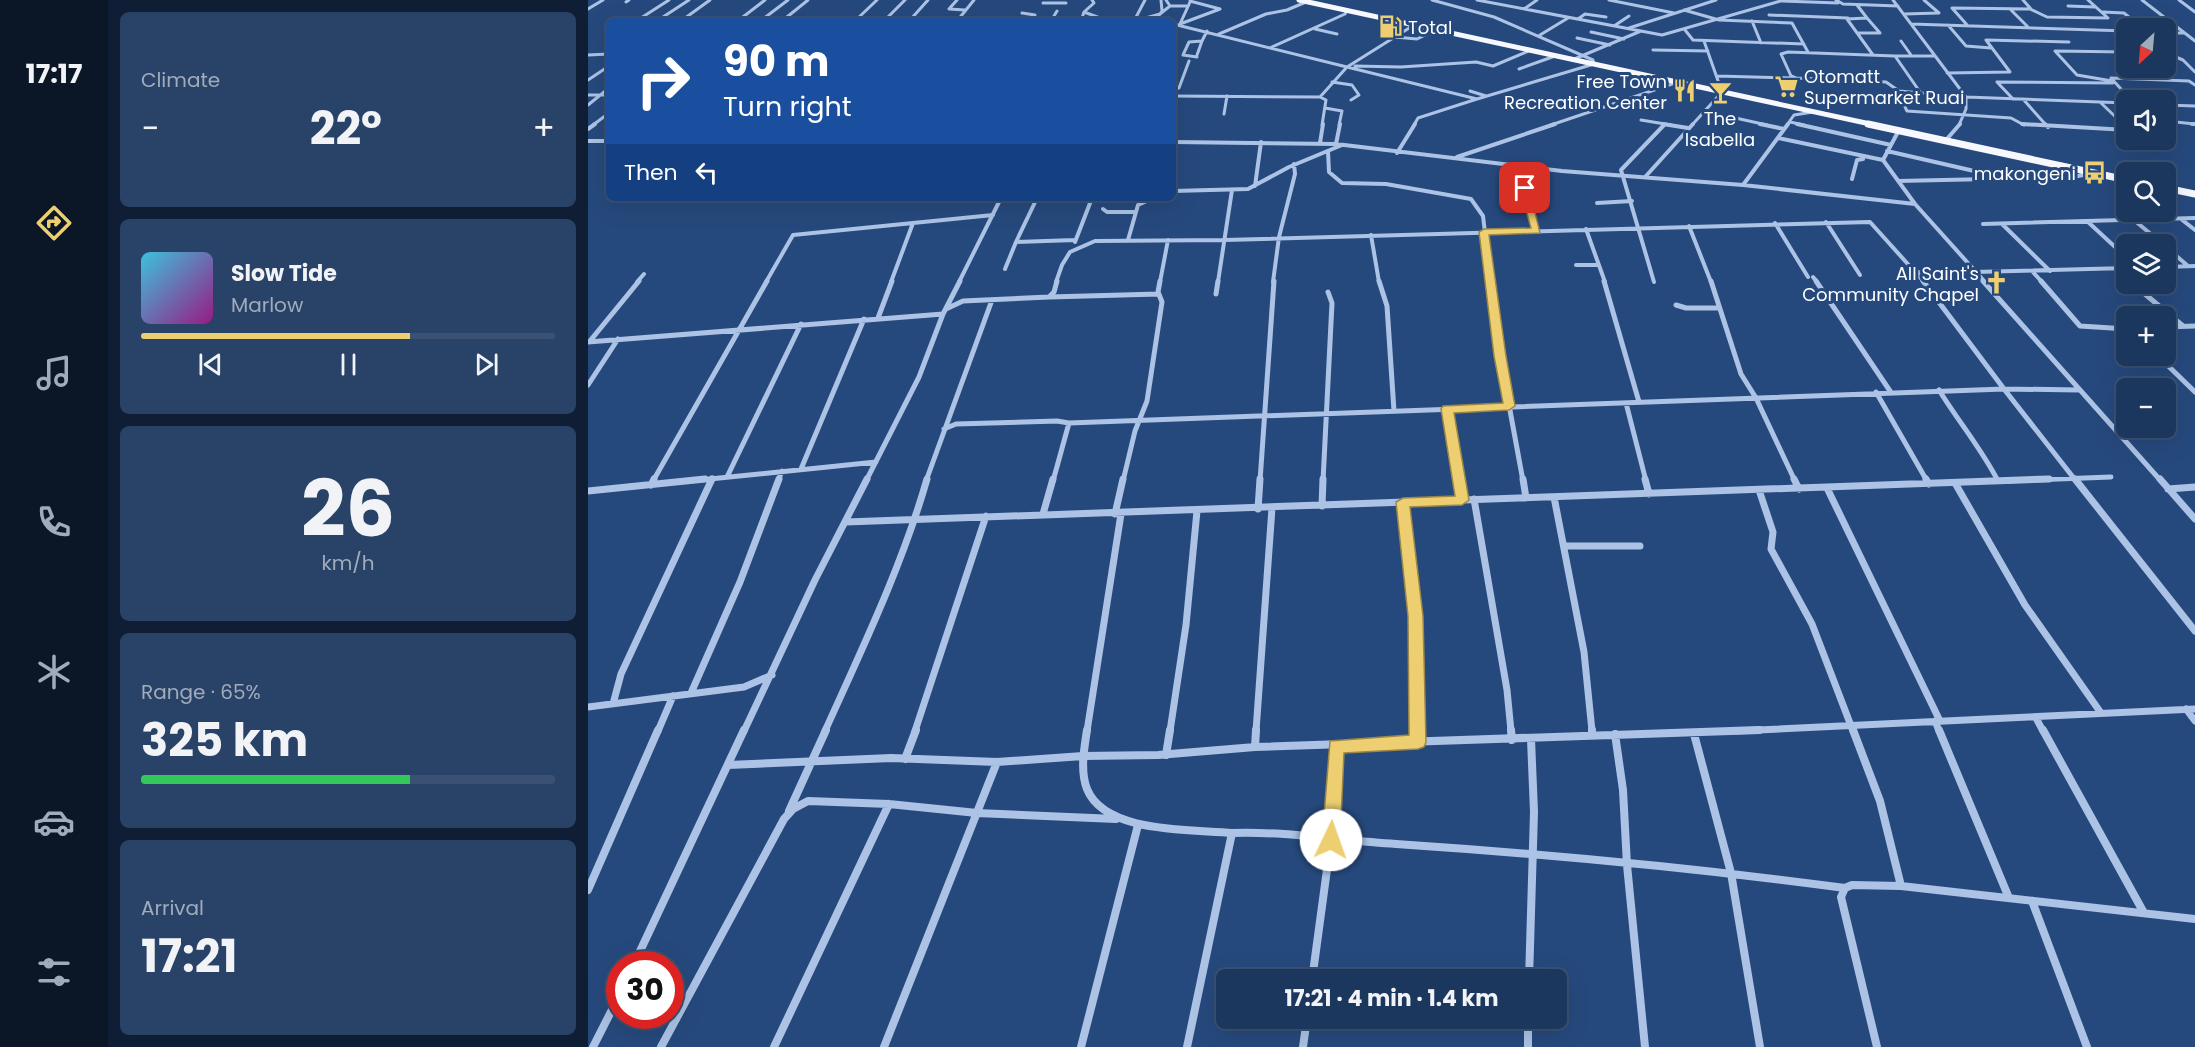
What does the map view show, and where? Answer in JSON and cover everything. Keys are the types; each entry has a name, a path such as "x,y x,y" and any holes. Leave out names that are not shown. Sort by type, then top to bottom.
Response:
{"highway":[{"path":"1299,0 2116,177"},
{"path":"2176,190 2195,194"}],"street":[{"path":"588,9 603,0"},
{"path":"641,18 669,0"},
{"path":"662,18 689,0"},
{"path":"685,18 710,0"},
{"path":"742,18 765,0"},
{"path":"764,18 788,0"},
{"path":"786,18 808,0"},
{"path":"858,18 876,0"},
{"path":"888,16 905,0"},
{"path":"912,18 928,0"},
{"path":"957,0 950,10 965,10"},
{"path":"959,18 974,0"},
{"path":"1082,18 1084,12 1094,3 1092,0"},
{"path":"1136,18 1145,0"},
{"path":"1160,14 1163,0 1170,6"},
{"path":"1397,153 1418,118 1594,64 1593,60 1485,12 1432,0"},
{"path":"1455,5 1462,0"},
{"path":"1477,0 1662,35 1724,20 1738,14"},
{"path":"1523,9 1537,0"},
{"path":"1608,0 1675,13"},
{"path":"1628,29 1716,0"},
{"path":"1893,0 1966,98 1965,114 1958,127 1946,140"},
{"path":"1904,14 1939,13 1924,0"},
{"path":"2023,0 2030,9 2045,17 2108,18 2088,0"},
{"path":"2142,0 2195,40"},
{"path":"2179,0 2195,12"},
{"path":"1032,18 1044,1 1066,3"},
{"path":"1191,1 1220,9 1180,24 1191,1"},
{"path":"1686,30 1782,1 1898,6"},
{"path":"1219,34 1266,14 1285,11 1306,2"},
{"path":"1485,12 1490,8 1489,2"},
{"path":"1857,5 1880,33 1857,33"},
{"path":"1157,18 1170,6 1188,6"},
{"path":"2068,6 2096,7"},
{"path":"1495,16 1512,7"},
{"path":"1968,26 1952,8 2030,9"},
{"path":"1270,48 1315,29 1345,14 1347,10"},
{"path":"1684,10 1719,20 1792,23"},
{"path":"2011,10 2029,28"},
{"path":"1053,18 1057,11"},
{"path":"1084,12 1100,18"},
{"path":"2103,12 2124,13 2130,18"},
{"path":"1022,13 1035,15"},
{"path":"1146,18 1160,14"},
{"path":"1578,19 1584,14 1606,17"},
{"path":"1769,15 1867,18"},
{"path":"1614,26 1629,16"},
{"path":"1788,16 1808,52"},
{"path":"1540,35 1569,17"},
{"path":"1848,18 1874,55"},
{"path":"1752,21 1761,43"},
{"path":"1176,24 1478,99"},
{"path":"1911,24 2116,31"},
{"path":"1320,97 1348,66 1413,25"},
{"path":"1948,25 1965,46 1991,48"},
{"path":"1193,27 1183,55 1197,56 1207,31"},
{"path":"1315,29 1337,34"},
{"path":"2056,29 2078,50"},
{"path":"1395,38 1417,39 1436,30"},
{"path":"1686,30 1690,39 1704,41 1803,45"},
{"path":"1572,60 1641,31"},
{"path":"1591,32 1624,39"},
{"path":"2176,33 2185,33"},
{"path":"1577,38 1611,45"},
{"path":"1901,40 1911,56"},
{"path":"1947,73 2010,72 1986,40 2069,42"},
{"path":"1189,42 1202,41"},
{"path":"1646,176 1722,92 1704,41"},
{"path":"1348,66 1401,67 1476,62 1493,66 1531,50"},
{"path":"1653,50 1708,51"},
{"path":"2116,52 2054,51 2077,75 2113,82 2121,90"},
{"path":"1794,78 1781,53 1934,56"},
{"path":"588,55 606,54"},
{"path":"1519,69 1556,56"},
{"path":"1895,56 1920,92"},
{"path":"2176,57 2183,60 2195,72"},
{"path":"1176,90 1179,88 1189,61"},
{"path":"588,81 606,68"},
{"path":"1990,74 2013,99"},
{"path":"1717,76 1886,82 1897,90 1907,111 2012,118 2023,126 2116,129"},
{"path":"1997,82 2108,85 2113,82 2112,78 2195,80"},
{"path":"2189,81 2195,85"},
{"path":"1332,82 1352,85 1359,95 1351,100"},
{"path":"1454,158 1678,82"},
{"path":"1897,90 1966,98 2116,103"},
{"path":"588,105 606,91"},
{"path":"1470,91 1487,96"},
{"path":"588,95 606,95"},
{"path":"1176,96 1320,97 1326,100 1320,143"},
{"path":"1224,114 1227,96"},
{"path":"2023,99 2048,127"},
{"path":"2101,102 2116,116"},
{"path":"2176,105 2195,106"},
{"path":"1325,108 1342,111 1336,144"},
{"path":"1704,111 1785,129"},
{"path":"1743,185 1796,114 1814,112"},
{"path":"588,129 606,115"},
{"path":"1641,120 1689,128"},
{"path":"1790,122 1891,145"},
{"path":"2176,122 2195,124"},
{"path":"1654,282 1622,170 1664,125"},
{"path":"1883,161 1899,130"},
{"path":"1778,138 1883,161 1915,204 1974,272 2195,519"},
{"path":"588,141 606,141"},
{"path":"1176,142 1336,144 1397,153 1743,185 1915,204"},
{"path":"1255,186 1261,142"},
{"path":"1176,191 1248,189 1294,164 1344,145"},
{"path":"1328,150 1329,172 1341,183 1386,184 1468,197 1483,216 1500,356 1526,498"},
{"path":"1887,151 2005,178"},
{"path":"1852,179 1857,159 1883,161"},
{"path":"1258,509 1272,292 1279,237 1295,174 1294,164"},
{"path":"1898,181 2073,177 2094,172"},
{"path":"1501,182 1524,186 1537,231"},
{"path":"1216,294 1232,190"},
{"path":"640,951 815,580 919,377 944,311 1000,201"},
{"path":"1005,269 1036,201"},
{"path":"1049,297 1091,201"},
{"path":"1128,240 1140,201"},
{"path":"1597,203 1632,201"},
{"path":"1103,209 1110,213 1135,212"},
{"path":"651,485 698,398 742,328 794,235 802,232 993,215"},
{"path":"2176,219 2195,218"},
{"path":"2181,219 2195,230"},
{"path":"1983,224 2116,220"},
{"path":"2087,221 2116,248"},
{"path":"1826,222 1860,275"},
{"path":"1072,248 1086,242 1128,240 1225,240 1639,226 1870,222 1916,272 2004,389 2195,631"},
{"path":"2136,222 2150,234"},
{"path":"878,318 913,223"},
{"path":"1774,223 1890,391"},
{"path":"2002,224 2050,271"},
{"path":"1689,226 1741,374 1756,398 1799,489"},
{"path":"1586,229 1599,265 1639,402"},
{"path":"1371,235 1380,289 1387,306 1394,411"},
{"path":"1016,242 1075,240"},
{"path":"1117,819 1088,792 1083,756 1118,514 1135,431 1147,401 1161,313 1162,302 1159,294 1168,240"},
{"path":"2176,256 2188,266"},
{"path":"1576,265 1599,265"},
{"path":"2176,267 2195,266"},
{"path":"1974,272 2115,268"},
{"path":"2032,271 2080,326 2116,328"},
{"path":"1916,272 1954,272"},
{"path":"589,341 644,274"},
{"path":"1322,506 1332,303 1328,292"},
{"path":"589,341 944,311 963,301 1159,294"},
{"path":"2145,294 2183,326"},
{"path":"661,1047 813,762 915,520 944,429 992,300"},
{"path":"1676,305 1686,308 1719,308"},
{"path":"801,469 864,319"},
{"path":"727,477 801,324"},
{"path":"2176,326 2195,326"},
{"path":"588,385 618,339"},
{"path":"2168,366 2195,392"},
{"path":"1939,390 1962,427 1979,445 1998,482"},
{"path":"944,429 956,424 1057,421 1069,423 1890,391 2079,390"},
{"path":"1876,392 1929,484"},
{"path":"1626,403 1649,494"},
{"path":"1447,409 1462,500"},
{"path":"1043,514 1069,423"},
{"path":"588,491 876,462"},
{"path":"691,693 740,582 782,471"},
{"path":"846,522 2111,477"},
{"path":"613,704 621,674 679,555 713,478"},
{"path":"1955,483 2025,605 2101,713"},
{"path":"2168,489 2195,487"},
{"path":"1827,488 1938,721 2009,898"},
{"path":"1759,490 1773,532 1771,549 1812,624 1880,801 1901,886"},
{"path":"1554,497 1584,652 1592,734"},
{"path":"1474,499 1507,690 1512,740"},
{"path":"1403,502 1416,616 1418,742"},
{"path":"1255,747 1272,508"},
{"path":"1166,754 1185,625 1197,511"},
{"path":"905,759 931,688 986,516"},
{"path":"1564,546 1640,546"},
{"path":"588,707 744,687 772,675"},
{"path":"588,890 673,696"},
{"path":"728,765 905,759 998,762 1083,756 1166,754 1255,747 1512,740 1592,734 1694,734 1851,724 2036,718 2191,709 2195,721"},
{"path":"2036,718 2144,913"},
{"path":"1615,734 1623,790 1627,865 1637,945 1645,1047"},
{"path":"1694,734 1731,873 1760,1047"},
{"path":"1529,969 1534,780 1531,739"},
{"path":"1313,969 1331,840 1335,746"},
{"path":"884,1047 998,762"},
{"path":"787,814 808,801 889,804 977,813 1117,819 1138,825 1232,833 1254,832 1331,840 1533,853 1627,865 1731,873 1845,888 1852,885 1901,886 2195,919"},
{"path":"774,1047 889,804"},
{"path":"1081,1047 1138,825"},
{"path":"1186,1047 1232,833"},
{"path":"1845,888 1841,897 1877,1047"},
{"path":"2032,901 2087,1047"},
{"path":"593,1047 606,1021"},
{"path":"1303,1047 1305,1029"},
{"path":"1528,1029 1528,1047"}],"place":[{"name":"Total","path":"1390,27"},
{"name":"Otomatt Supermarket Ruai","path":"1786,86"},
{"name":"Free Town Recreation Center","path":"1685,91"},
{"name":"The Isabella","path":"1720,92"},
{"name":"makongeni","path":"2094,173"},
{"name":"All Saint's Community Chapel","path":"1997,283"}],"route":[{"path":"1331,840 1335,746 1418,742 1416,616 1403,502 1462,500 1461,479 1447,409 1509,406 1484,232 1537,231 1525,188"}]}
